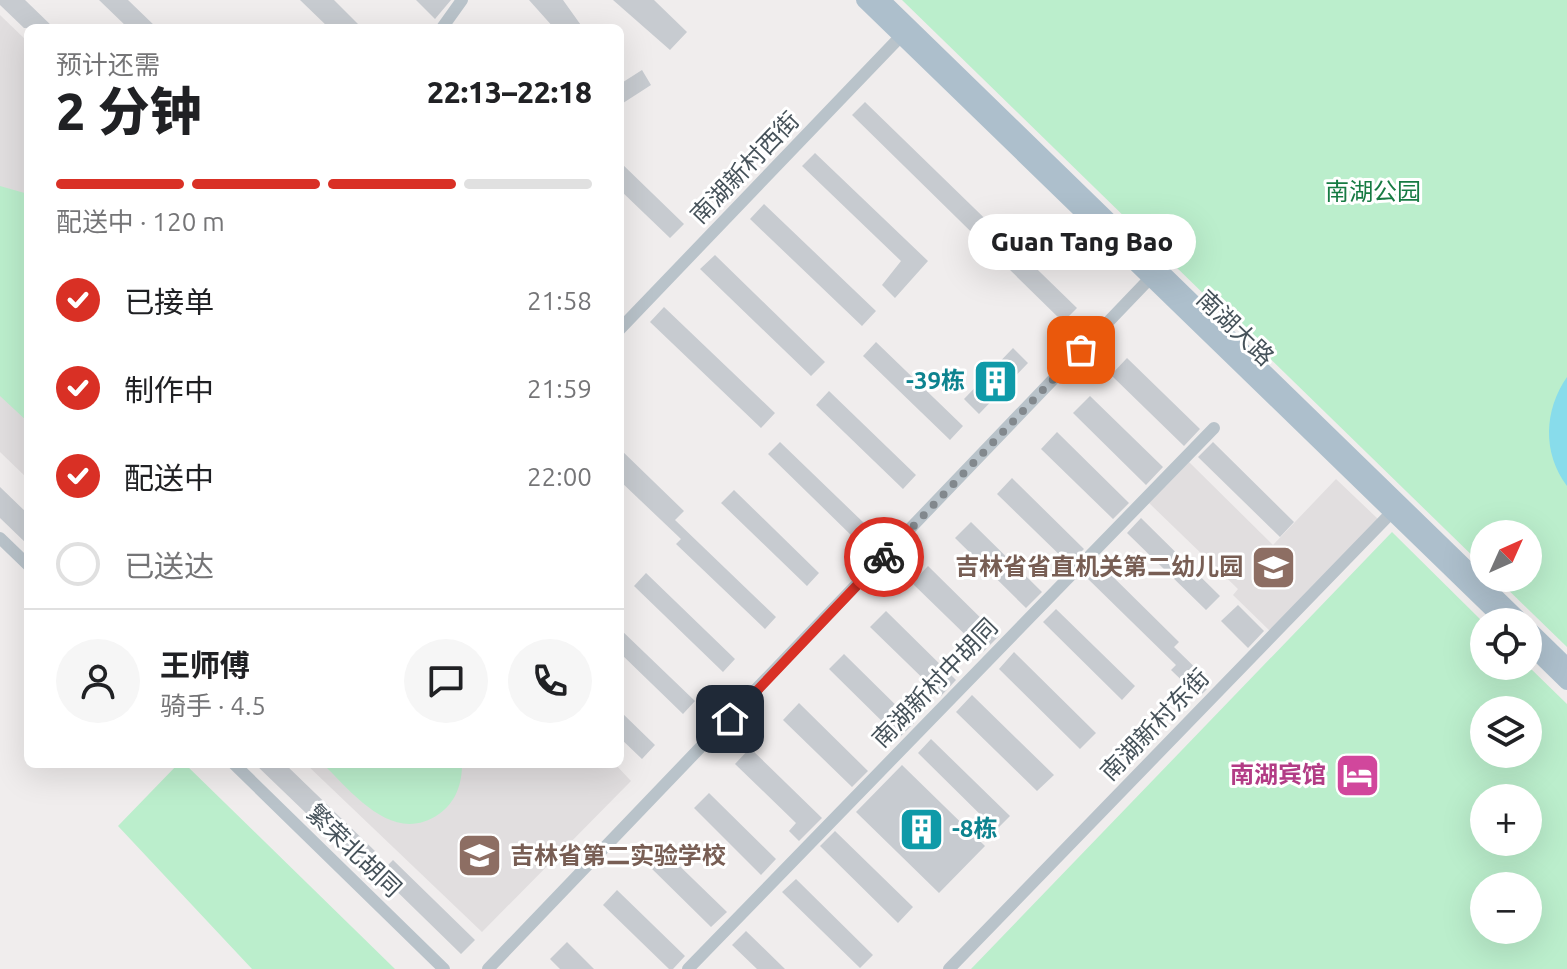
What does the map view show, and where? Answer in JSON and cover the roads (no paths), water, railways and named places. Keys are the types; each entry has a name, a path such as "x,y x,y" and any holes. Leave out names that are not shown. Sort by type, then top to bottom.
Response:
{"main road":[{"name":"南湖大路","path":"864,0 1507,608"},
{"name":"南湖大路","path":"882,0 1491,608"},
{"path":"1542,642 1567,666"},
{"path":"1542,658 1567,682"}],"street":[{"path":"445,24 462,0"},
{"name":"南湖新村西街","path":"624,325 901,36"},
{"path":"488,969 1154,274"},
{"name":"南湖新村中胡同","path":"688,969 1214,428"},
{"name":"南湖新村东街","path":"949,969 1392,512"},
{"path":"0,538 24,561"},
{"name":"繁荣北胡同","path":"238,768 444,969"}],"water":[{"path":"1567,377 1567,486 1553,460 1549,432 1554,403"}],"place":[{"name":"Guan Tang Bao","path":"1081,350"},
{"name":"-39栋","path":"996,381"},
{"name":"吉林省省直机关第二幼儿园","path":"1274,567"},
{"name":"南湖宾馆","path":"1357,775"},
{"name":"-8栋","path":"921,829"},
{"name":"吉林省第二实验学校","path":"479,856"}],"park label":[{"name":"南湖公园","path":"1373,192"}]}
